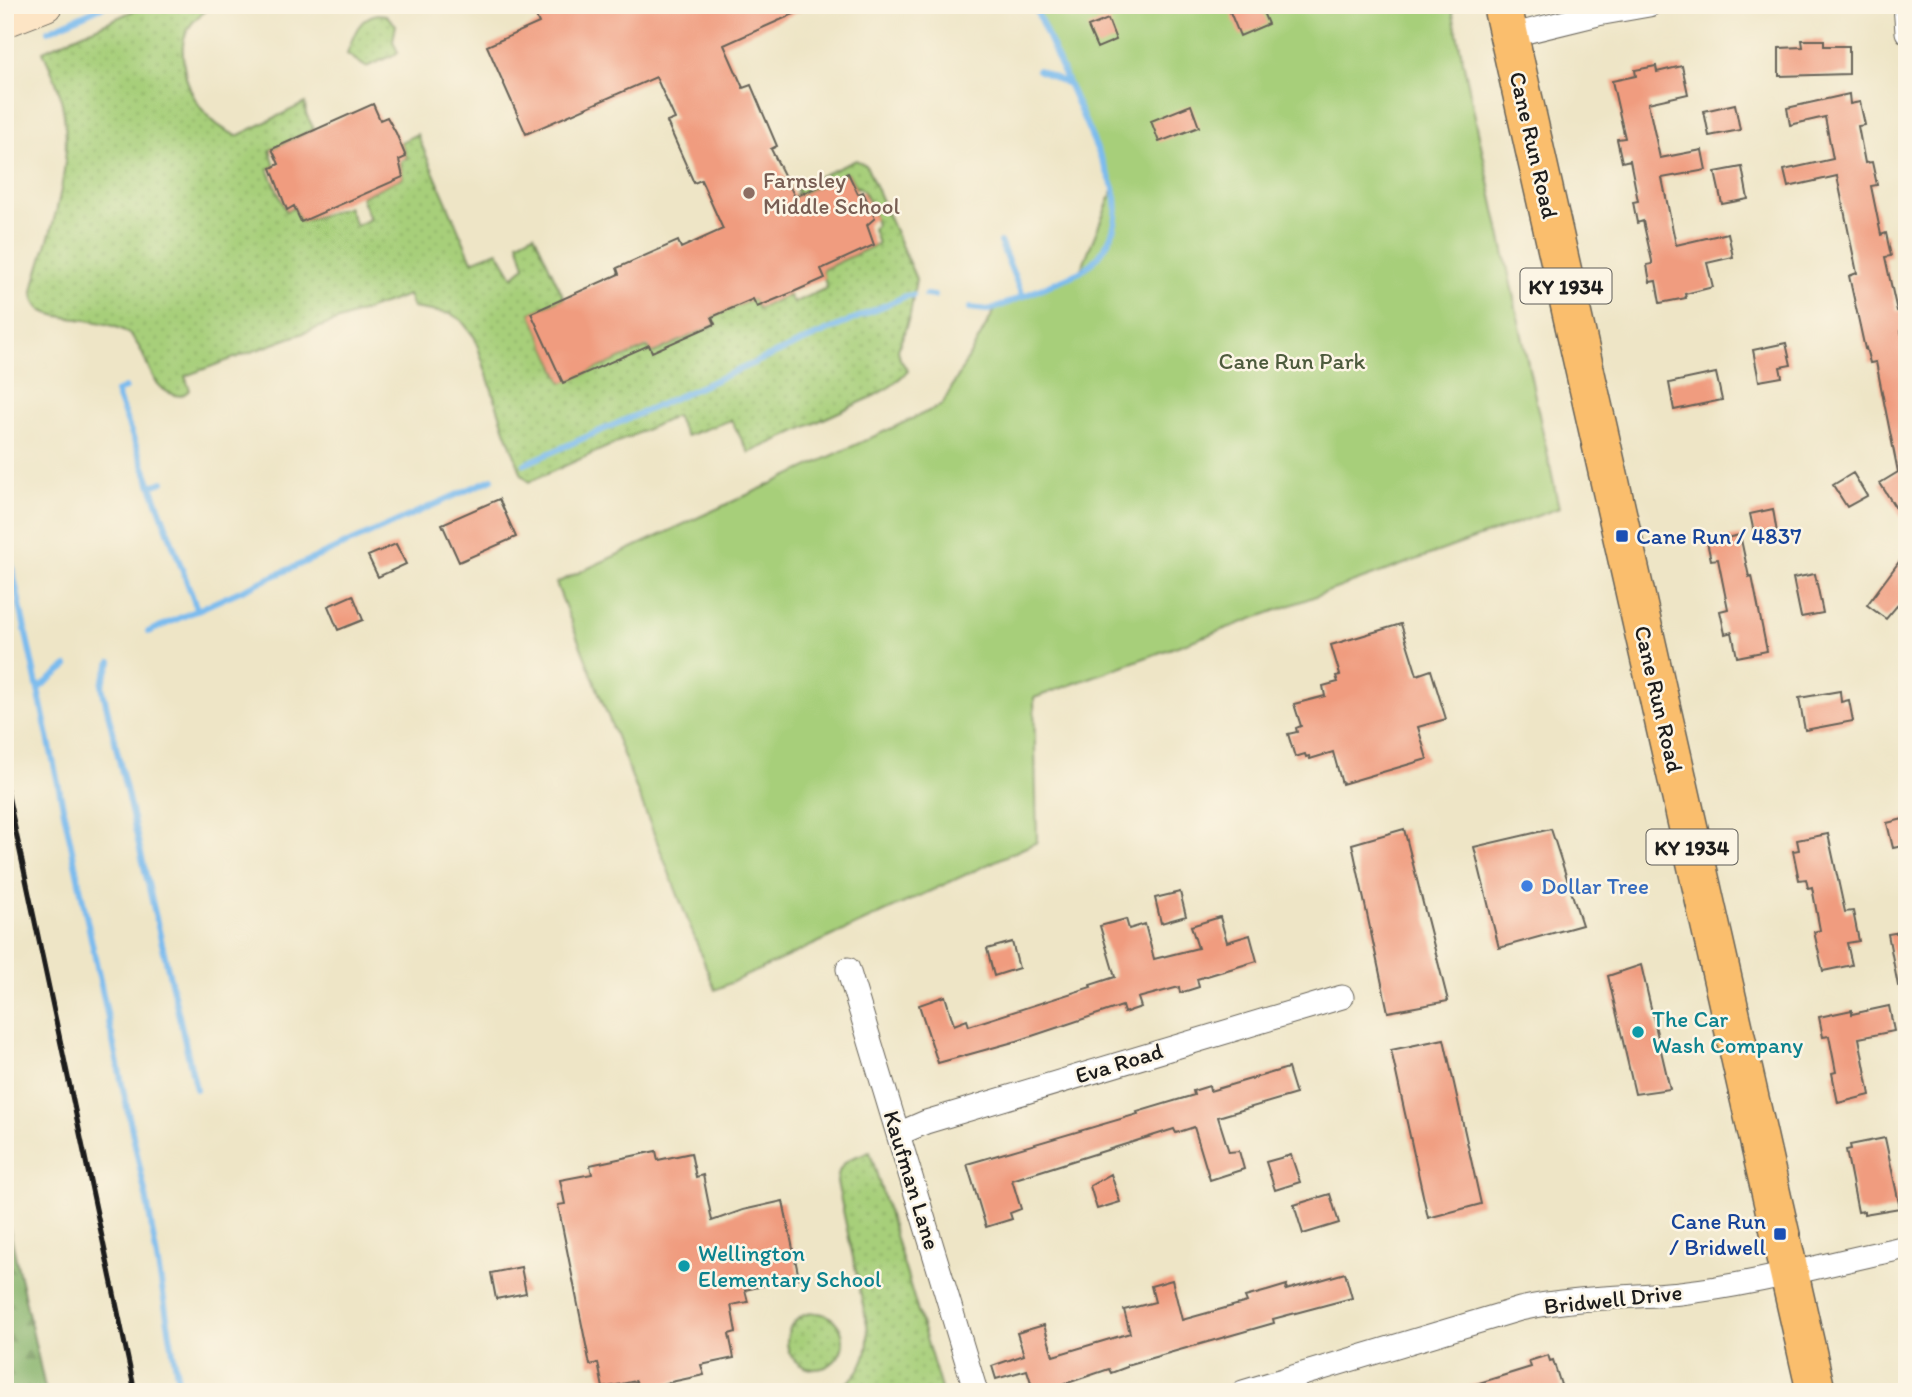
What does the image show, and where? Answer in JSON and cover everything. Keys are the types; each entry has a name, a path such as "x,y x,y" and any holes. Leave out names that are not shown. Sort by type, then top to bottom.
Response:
{"highway":[{"name":"Cane Run Road","path":"1506,20 1816,1392"}],"street":[{"path":"5,21 46,5"},
{"path":"1506,20 1598,14 1649,5"},
{"path":"1905,5 1907,32"},
{"name":"Kaufman Lane","path":"848,969 976,1392"},
{"name":"Eva Road","path":"898,1134 926,1122 1342,997"},
{"name":"Bridwell Drive","path":"1242,1392 1554,1301 1681,1293 1907,1247"}],"green space":[{"path":"146,5 211,5 186,33 183,45 184,66 195,99 209,117 227,131 237,136 305,103 306,114 314,129 270,150 275,166 268,169 286,211 294,208 301,222 348,207 356,226 370,219 361,197 403,177 400,162 407,158 401,142 417,134 472,261 498,251 513,277 525,266 518,242 534,234 564,298 531,313 562,383 648,347 653,353 715,325 713,317 753,299 758,309 789,295 793,303 827,288 822,270 878,244 870,204 862,190 856,188 848,173 794,196 800,185 856,160 866,165 916,279 910,315 898,350 908,371 891,386 872,397 749,453 731,420 686,436 676,416 529,482 522,475 505,430 475,338 461,320 451,314 413,308 408,295 185,376 190,390 181,396 170,393 161,388 155,380 137,343 130,335 109,325 46,312 39,308 33,293 57,210 66,142 63,108 43,51"},
{"name":"Cane Run Park","path":"1034,5 1451,5 1559,508 1034,698 1037,842 715,990 556,583 942,405 996,308 1080,272 1114,188"},
{"path":"378,14 386,15 396,25 393,41 398,53 366,67 347,54 361,23"},
{"path":"870,1152 942,1392 830,1392 849,1381 856,1373 862,1365 868,1346 867,1324 837,1182 840,1169 847,1161"},
{"path":"5,1210 46,1392 5,1392"},
{"path":"810,1313 820,1313 835,1321 841,1330 841,1352 835,1361 820,1369 810,1369 792,1357 787,1346 787,1336 799,1318"}],"building":[{"name":"Farnsley Middle School","path":"531,5 814,5 724,45 743,88 751,85 777,146 771,149 795,197 848,173 858,194 863,192 875,218 867,225 874,245 821,269 825,278 757,307 753,299 712,317 715,324 652,352 649,345 563,383 531,313 619,274 617,268 678,241 681,248 723,229 701,180 694,183 667,122 675,119 656,77 526,134 487,46 539,23"},
{"path":"1227,5 1260,5 1268,24 1240,36"},
{"path":"1108,19 1116,40 1097,48 1088,27"},
{"path":"1802,40 1824,40 1824,46 1849,46 1849,74 1779,76 1779,48 1803,47"},
{"path":"1656,66 1657,72 1682,66 1688,94 1648,103 1660,158 1702,150 1706,170 1662,178 1676,245 1728,233 1733,257 1707,263 1713,287 1685,294 1686,298 1660,303 1656,281 1650,282 1647,265 1652,264 1652,261 1643,221 1637,223 1633,202 1638,201 1630,160 1622,162 1617,139 1625,138 1612,81 1636,76 1635,70"},
{"path":"1849,94 1850,104 1860,102 1865,125 1858,126 1865,163 1872,162 1877,185 1871,186 1881,235 1886,233 1891,256 1885,257 1897,311 1903,310 1907,327 1907,330 1901,331 1907,357 1907,526 1880,483 1898,472 1876,362 1870,363 1865,349 1849,276 1857,273 1837,176 1788,187 1784,170 1833,159 1825,117 1790,125 1787,108"},
{"path":"373,104 380,120 387,117 406,157 399,160 403,177 301,222 294,206 287,210 271,168 279,164 272,149"},
{"path":"1735,104 1740,130 1709,136 1704,111"},
{"path":"1191,105 1199,127 1159,142 1151,121"},
{"path":"1742,167 1748,199 1722,204 1715,172"},
{"path":"1786,343 1791,365 1780,367 1782,377 1759,381 1753,350"},
{"path":"1716,373 1722,400 1674,410 1669,383"},
{"path":"1853,473 1867,496 1847,507 1833,485"},
{"path":"499,499 516,537 459,562 442,524"},
{"path":"1773,509 1777,533 1755,537 1750,514"},
{"path":"1740,535 1749,577 1752,576 1767,651 1737,657 1732,632 1725,634 1720,611 1728,609 1718,559 1711,560 1707,542"},
{"path":"396,544 406,564 378,577 368,556"},
{"path":"1907,551 1907,594 1886,619 1867,605"},
{"path":"1815,574 1823,613 1801,617 1793,578"},
{"path":"353,595 363,620 338,630 328,606"},
{"path":"1401,624 1417,675 1431,670 1446,719 1418,727 1427,759 1342,784 1333,752 1310,759 1305,754 1295,757 1288,734 1297,732 1296,728 1301,726 1294,704 1325,696 1323,686 1338,682 1336,676 1340,675 1331,645"},
{"path":"1840,691 1841,702 1849,700 1853,721 1805,730 1799,698"},
{"path":"1907,818 1907,845 1893,848 1887,823"},
{"path":"1404,829 1448,1001 1388,1012 1352,844"},
{"name":"Dollar Tree","path":"1551,829 1582,925 1499,948 1474,847"},
{"path":"1828,834 1845,912 1853,911 1859,941 1847,943 1852,965 1823,971 1814,932 1820,930 1812,887 1808,888 1806,879 1799,880 1793,851 1799,850 1797,840"},
{"path":"1180,892 1186,916 1161,923 1155,898"},
{"path":"1220,917 1227,942 1250,935 1257,961 1197,979 1199,987 1180,993 1179,987 1138,998 1141,1007 1124,1013 1122,1006 1017,1041 938,1063 919,1005 945,996 954,1025 967,1020 969,1026 1115,977 1100,926 1126,919 1129,929 1145,924 1154,959 1198,948 1191,926"},
{"path":"1907,931 1907,985 1898,986 1888,934"},
{"path":"1012,942 1019,968 994,976 987,949"},
{"name":"The Car Wash Company","path":"1641,965 1670,1089 1635,1094 1608,976"},
{"path":"1889,1006 1894,1031 1859,1038 1870,1095 1838,1103 1832,1073 1836,1072 1829,1036 1823,1037 1819,1017 1852,1010 1852,1014"},
{"path":"1444,1039 1481,1204 1428,1218 1391,1050"},
{"path":"1288,1068 1296,1094 1218,1117 1229,1152 1239,1151 1244,1169 1210,1180 1194,1127 1176,1133 1174,1129 1012,1180 1021,1209 1010,1213 1012,1219 986,1227 967,1164 1138,1114 1137,1112 1194,1095 1193,1091 1209,1086 1210,1091"},
{"path":"1885,1138 1900,1208 1864,1214 1864,1211 1858,1212 1846,1150 1851,1149 1850,1145"},
{"name":"Wellington Elementary School","path":"656,1151 658,1160 691,1153 696,1177 703,1175 712,1221 743,1210 783,1201 799,1278 745,1290 748,1302 731,1305 736,1332 729,1334 734,1358 701,1365 704,1375 638,1389 636,1381 603,1388 598,1363 590,1365 558,1205 565,1204 560,1180 592,1174 590,1165"},
{"path":"1291,1155 1300,1182 1275,1190 1266,1162"},
{"path":"1111,1174 1120,1202 1097,1209 1090,1186"},
{"path":"1330,1194 1339,1223 1303,1234 1294,1205"},
{"path":"521,1267 526,1293 496,1299 491,1273"},
{"path":"1345,1273 1352,1298 1273,1319 1274,1323 1127,1365 1111,1373 1109,1369 1041,1392 1034,1392 1027,1370 996,1379 992,1366 1024,1355 1017,1333 1044,1325 1053,1356 1130,1333 1124,1310 1155,1302 1151,1286 1172,1280 1182,1320 1247,1302 1245,1297 1287,1285 1286,1290"},
{"path":"1548,1355 1550,1361 1553,1360 1562,1388 1550,1392 1464,1392 1463,1388 1531,1367 1529,1361"}],"waterway":[{"path":"48,31 106,5"},
{"path":"970,308 996,308 1080,272 1098,256 1115,225 1114,188 1034,5"},
{"path":"1038,70 1068,84"},
{"path":"1000,242 1023,297"},
{"path":"525,464 913,295"},
{"path":"926,295 934,296"},
{"path":"125,388 116,392 197,609"},
{"path":"148,632 492,479"},
{"path":"151,486 163,482"},
{"path":"5,535 147,1201 180,1392"},
{"path":"111,662 102,684 103,691 196,1089"},
{"path":"38,689 67,666"}],"railway":[{"path":"5,781 135,1392"}],"place":[{"name":"Farnsley Middle School","path":"749,193"},
{"name":"Cane Run / 4837","path":"1622,536"},
{"name":"Dollar Tree","path":"1527,886"},
{"name":"The Car Wash Company","path":"1638,1032"},
{"name":"Cane Run / Bridwell","path":"1780,1234"},
{"name":"Wellington Elementary School","path":"684,1266"}]}
